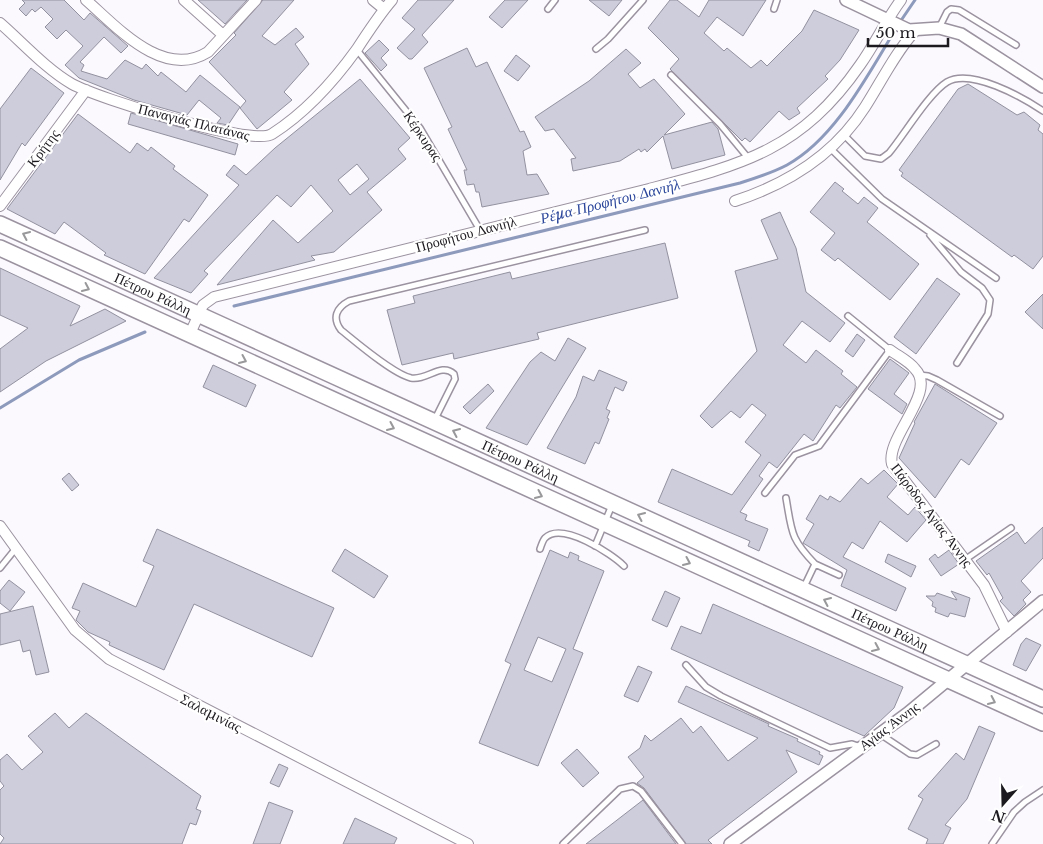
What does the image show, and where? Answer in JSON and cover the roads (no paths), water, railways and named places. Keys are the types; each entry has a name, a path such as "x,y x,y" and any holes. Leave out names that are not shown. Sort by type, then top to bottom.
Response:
{"main road":[{"name":"Πέτρου Ράλλη","path":"0,224 1043,699"},
{"name":"Πέτρου Ράλλη","path":"0,248 1043,724"}],"street":[{"path":"86,0 143,49 161,56 186,60 208,52 256,0"},
{"path":"184,0 223,35"},
{"path":"373,0 384,9"},
{"name":"Παναγιάς Πλατάνας","path":"0,23 68,80 86,90 208,128 248,137 263,138 270,136 287,124 324,90 392,0"},
{"path":"846,0 910,30 939,28 969,38 1043,87"},
{"name":"Προφήτου Δανιήλ","path":"190,336 203,305 214,297 480,230 649,190 716,172 749,160 791,137 822,109 860,65 890,22 901,0"},
{"path":"735,201 780,183 830,148 844,135 864,109 910,30"},
{"name":"Κρήτης","path":"0,206 86,90"},
{"path":"890,350 915,368 919,375"},
{"name":"Πάροδος Αγίας Άννης","path":"919,375 921,384 916,400 890,460 893,467 966,559 992,599 1007,632"},
{"name":"Σαλαμινίας","path":"0,526 75,630 109,659 468,844"},
{"name":"Αγίας Άννης","path":"730,844 879,734 1007,632 1038,611 1043,601"}],"lane":[{"path":"548,8 555,0"},
{"path":"596,49 608,39 643,0"},
{"path":"774,9 777,0"},
{"path":"939,28 947,12 959,10 1016,45"},
{"name":"Κέρκυρας","path":"356,49 420,128 480,230"},
{"path":"671,74 720,124 749,160"},
{"path":"844,135 865,156 881,159 889,153 942,86 960,78 977,80 1004,90 1043,110"},
{"path":"830,148 876,194 926,231 996,278"},
{"path":"434,422 455,379 454,374 446,369 419,378 399,373 341,330 335,320 341,305 645,230"},
{"path":"926,231 961,272 982,288 990,300 988,314 957,364"},
{"path":"765,493 795,455 818,446 890,350 848,316"},
{"path":"919,375 938,380 1000,416"},
{"path":"786,498 793,536 798,547 815,564 839,575"},
{"path":"595,546 612,503"},
{"path":"966,559 1011,528"},
{"path":"540,549 545,538 553,534 573,535 612,555 624,566"},
{"path":"0,568 17,548"},
{"path":"802,589 815,564"},
{"path":"686,665 706,688 830,748 852,744 861,747"},
{"path":"879,734 910,754 917,755 936,744"},
{"path":"563,844 620,789 633,786 641,791 682,844"},
{"path":"992,844 1014,812 1043,790"}],"waterway":[{"name":"Ρέμα Προφήτου Δανιήλ","path":"900,22 915,0"},
{"name":"Ρέμα Προφήτου Δανιήλ","path":"234,306 740,183 776,170 805,153 836,122 850,104 897,27"},
{"name":"Ρέμα Προφήτου Δανιήλ","path":"0,408 79,360 145,332"}]}
